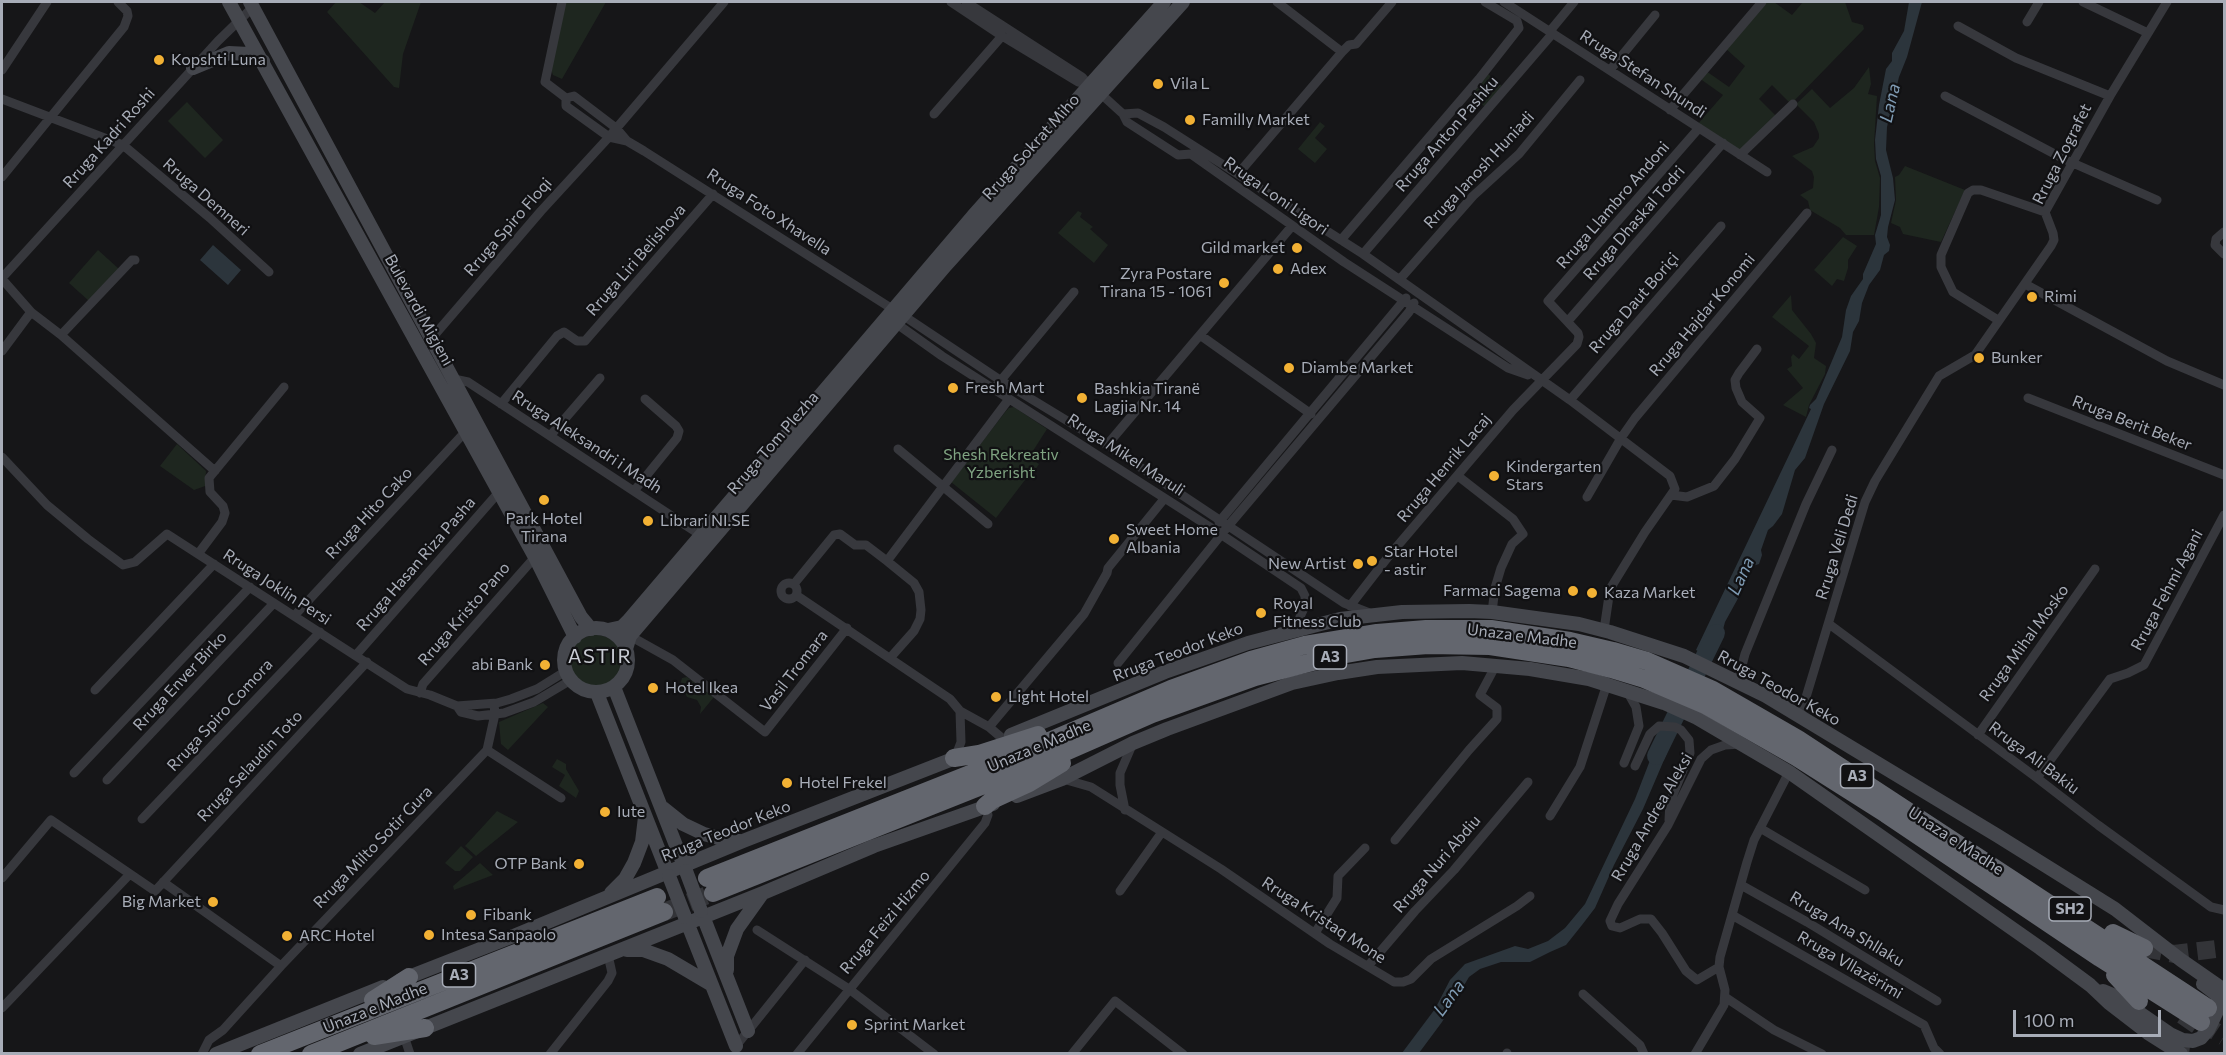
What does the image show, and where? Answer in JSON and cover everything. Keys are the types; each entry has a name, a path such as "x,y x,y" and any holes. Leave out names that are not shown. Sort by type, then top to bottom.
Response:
{"highway":[{"name":"Unaza e Madhe","path":"710,885 1055,756 1214,672 1305,645 1377,633 1426,628 1491,630 1570,641 1647,661 1670,689 1798,739 1997,868 2204,1015 2100,957 1876,808 1796,757 1705,704"},
{"path":"954,758 979,754 1028,739 1131,701 1150,707 1141,726 1068,760 1029,783 992,800 985,806"},
{"name":"SH2","path":"1997,868 2118,936 2144,939"},
{"name":"Unaza e Madhe","path":"260,1053 345,1030 661,904"},
{"path":"2100,957 2139,1001"},
{"path":"345,1030 409,977"},
{"path":"345,1030 425,1028"},
{"name":"Unaza e Madhe","path":"310,1053 345,1030"}],"main road":[{"name":"Bulevardi Migjeni","path":"229,2 535,557 575,637"},
{"name":"Rruga Sokrat Miho","path":"896,317 973,216 1164,2"},
{"name":"Rruga Sokrat Miho","path":"896,317 946,265 1183,2"},
{"name":"Bulevardi Migjeni","path":"252,4 581,617 591,629"},
{"path":"193,68 229,53 249,54 263,61"},
{"path":"1089,85 1101,94"},
{"name":"Rruga Tom Plezha","path":"608,630 622,627 705,539 896,317"},
{"name":"Rruga Tom Plezha","path":"628,643 705,539"},
{"name":"Rruga Teodor Keko","path":"216,1053 685,868 743,841 1003,739 1165,672 1248,643 1294,630 1372,614 1492,612 1579,624 1605,624 1684,656 1738,681 1998,836 2115,909 2144,939 2224,990"},
{"path":"591,629 608,630 628,643 627,670 623,679 614,687 597,693 587,692 578,687 568,676 564,661 566,650 575,637 591,629"},
{"path":"360,1053 613,953 686,920 763,893 874,846 1062,779 1133,743 1268,691 1338,673 1409,665 1496,664 1607,684 1627,691 1670,689 1705,704 1742,744 1789,772 1974,901 2090,985 2148,1033 2181,1053"},
{"path":"614,687 748,1031"},
{"path":"597,693 736,1046"},
{"path":"659,802 664,810 694,830 715,837 743,841"},
{"path":"602,900 617,889 634,863 642,842 645,815"},
{"path":"728,978 727,956 731,942 744,916 763,893"},
{"path":"2090,985 2115,996 2170,1034 2183,1040 2193,1041 2201,1038 2208,1030 2218,1010 2216,994 2144,939"},
{"path":"613,953 643,950 678,964 712,985"}],"street":[{"path":"2,70 47,2"},
{"path":"2,177 124,27 128,16 127,10 118,2"},
{"path":"562,2 545,82 566,98"},
{"name":"Rruga Spiro Floqi","path":"432,338 724,2"},
{"path":"951,2 1078,82 1089,85"},
{"path":"966,2 1083,77 1089,85"},
{"path":"1277,2 1342,52"},
{"path":"1238,174 1342,52 1349,45 1356,44 1392,2"},
{"path":"1341,240 1479,79 1519,28 1516,21 1485,2"},
{"name":"Rruga Stefan Shundi","path":"1504,2 1767,172"},
{"name":"Rruga Anton Pashku","path":"1363,254 1552,32 1574,2"},
{"path":"1670,110 1761,2"},
{"path":"2027,22 2039,2"},
{"path":"2084,2 2148,33"},
{"name":"Rruga Zografet","path":"2025,284 2054,240 2045,212 2110,96 2167,2"},
{"name":"Rruga Kadri Roshi","path":"2,279 252,4"},
{"path":"1610,70 1655,15"},
{"path":"1958,26 2016,58 2110,96"},
{"path":"934,114 1002,36"},
{"name":"Rruga Janosh Huniadi","path":"1400,279 1473,196 1519,154 1580,80"},
{"name":"Rruga Loni Ligori","path":"1101,94 1123,114 1127,122 1178,155 1191,154 1292,226 1508,368 1542,380"},
{"path":"566,98 574,96 616,128 627,141"},
{"path":"1946,96 2072,163 2157,200"},
{"path":"566,98 566,106 609,137 627,141"},
{"name":"Rruga Demneri","path":"2,99 123,145 210,218 269,272"},
{"path":"1740,154 1793,104"},
{"name":"Rruga Loni Ligori","path":"1123,114 1138,113 1164,127 1400,279 1570,400 1670,476 1675,489 1671,495"},
{"name":"Rruga Llambro Andoni","path":"1568,321 1548,301 1699,128"},
{"name":"Rruga Foto Xhavella","path":"627,141 713,194 896,317"},
{"name":"Rruga Dhaskal Todri","path":"1568,321 1723,143"},
{"path":"1998,320 1953,292 1941,267 1941,255 1968,194 1972,190 1981,190 2045,212"},
{"name":"Rruga Liri Belishova","path":"501,404 557,336 564,332 581,343 585,341 713,194"},
{"name":"Rruga Hajdar Konomi","path":"1587,497 1635,418 1807,213"},
{"name":"Rruga Mikel Maruli","path":"1107,445 1292,226"},
{"name":"Rruga Daut Boriçi","path":"1570,400 1721,226"},
{"path":"2224,232 2216,239 2215,245 2224,254"},
{"path":"62,335 132,260 135,260"},
{"path":"2,279 31,312 62,335 215,471 284,387"},
{"path":"2025,284 2166,361 2224,385"},
{"name":"Rruga Veli Dedi","path":"1800,717 1865,502 1889,457 1939,376 1975,355 2025,284"},
{"path":"1316,416 1403,300 1415,291"},
{"path":"1118,663 1217,531 1413,306 1415,291"},
{"path":"994,389 1074,292"},
{"path":"2,351 31,312"},
{"name":"Rruga Mikel Maruli","path":"896,317 1107,445 1350,606 1372,614"},
{"name":"Rruga Mikel Maruli","path":"896,317 942,356 1217,531 1301,588 1305,596 1305,606 1294,630"},
{"name":"Rruga Henrik Lacaj","path":"1350,606 1513,410 1577,344 1578,333 1568,321"},
{"path":"1200,335 1316,416"},
{"path":"1605,624 1610,589 1671,495 1687,497 1714,486 1729,468 1760,418 1742,402 1735,380 1757,349"},
{"path":"550,436 600,378"},
{"name":"Rruga Aleksandri i Madh","path":"454,379 468,381 705,539"},
{"name":"Rruga Berit Beker","path":"2028,398 2224,475"},
{"path":"634,491 678,438 679,431 645,399"},
{"path":"887,561 1009,399"},
{"name":"Rruga Hito Cako","path":"294,616 466,431"},
{"path":"898,449 988,524"},
{"path":"1738,681 1745,654 1806,504 1832,450"},
{"path":"2,457 47,505 123,565 135,562 167,534 198,554"},
{"name":"Rruga Joklin Persi","path":"215,471 209,478 210,492 223,506 225,513 222,522 198,554 407,689 457,706 494,704 523,695 568,676"},
{"path":"1458,476 1513,519 1523,534 1512,544 1504,561 1495,588 1492,612"},
{"name":"Rruga Hasan Riza Pasha","path":"356,655 499,492"},
{"path":"989,727 1084,614 1108,568 1164,499"},
{"name":"Rruga Fehmi Agani","path":"2037,778 2110,679 2144,665 2224,515"},
{"path":"794,584 834,535 840,534 855,545 866,545 887,561 914,583 919,592 921,610 920,619 914,631 890,658"},
{"name":"Rruga Kristo Pano","path":"420,693 423,684 535,557"},
{"path":"95,690 214,564"},
{"name":"Rruga Mihal Mosko","path":"1978,735 2095,569"},
{"path":"789,582 794,584 797,589 796,595 792,599 787,599 781,594 784,584 789,582"},
{"path":"74,773 250,587"},
{"path":"796,595 950,699 960,711 989,727 1003,739"},
{"name":"Rruga Enver Birko","path":"107,780 274,603"},
{"name":"Rruga Ali Bakiu","path":"1829,624 2211,907 2224,910"},
{"name":"Vasil Tromara","path":"628,643 673,660 765,732 847,628"},
{"name":"Rruga Spiro Comora","path":"142,819 320,632"},
{"name":"Rruga Selaudin Toto","path":"130,874 155,891 367,662"},
{"path":"1395,840 1497,718 1497,708 1480,695 1496,664"},
{"name":"Rruga Joklin Persi","path":"457,706 461,712 478,716 495,714 534,702 568,676"},
{"path":"1550,816 1580,767 1607,684"},
{"path":"1624,763 1639,726 1636,707 1627,691"},
{"path":"494,704 495,714 487,750 561,798"},
{"path":"954,758 961,742 960,711"},
{"path":"1635,766 1650,734 1659,726 1675,727 1681,730 1689,740 1690,753 1670,802 1668,825"},
{"path":"1125,810 1120,773 1133,743"},
{"name":"Rruga Andrea Aleksi","path":"1719,967 1697,980 1686,972 1651,919 1640,919 1620,928 1612,926 1610,921 1615,909 1668,825 1701,759 1711,750 1722,746 1742,744"},
{"name":"Rruga Milto Sotir Gura","path":"202,1053 209,1040 223,1030 280,966 487,750"},
{"path":"1695,1053 1720,1013 1725,998 1719,967 1720,957 1747,862 1760,828 1789,772"},
{"name":"Rruga Kristaq Mone","path":"1062,779 1091,787 1394,982 1411,979 1431,960 1530,896"},
{"name":"Rruga Nuri Abdiu","path":"1368,966 1454,870 1528,782"},
{"name":"Rruga Feizi Hizmo","path":"797,1053 985,824 988,815 985,806"},
{"path":"2,878 51,820 130,874 2,1008"},
{"path":"1760,828 1865,890"},
{"path":"1120,891 1162,832"},
{"path":"1315,933 1337,898 1338,876 1365,848"},
{"path":"163,882 280,966"},
{"name":"Rruga Ana Shllaku","path":"1741,885 1937,1001"},
{"name":"Rruga Vllazërimi","path":"1732,915 1921,1023 1927,1027 1934,1048 1940,1053"},
{"path":"757,930 849,989 934,1053"},
{"path":"550,1053 608,981 612,973 613,953"},
{"path":"736,1046 806,960"},
{"path":"1583,993 1640,1046 1644,1053"},
{"path":"1725,998 1774,1030 1822,1053"},
{"path":"1072,1053 1115,1001 1183,1053"},
{"path":"404,1036 410,1053"}],"green space":[{"path":"336,2 359,2 375,13 385,2 421,2 403,54 399,88 394,87 327,12"},
{"path":"566,2 606,2 562,79 553,75 550,66"},
{"path":"1764,2 1774,2 1792,15 1803,2 1845,2 1852,22 1863,25 1864,29 1791,104 1772,85 1759,99 1776,116 1740,150 1697,125 1723,95 1699,78 1706,71 1729,87 1745,66 1725,48"},
{"path":"1869,67 1871,84 1868,94 1877,96 1874,144 1875,161 1880,178 1879,207 1874,235 1846,235 1840,228 1810,210 1808,201 1800,195 1813,188 1814,177 1812,171 1792,156 1813,147 1819,134 1814,122 1796,104 1812,89 1830,108 1854,88"},
{"path":"1488,74 1502,86 1485,107 1470,94"},
{"path":"187,102 223,140 205,158 168,121"},
{"path":"1320,122 1325,126 1315,138 1327,149 1315,163 1298,149"},
{"path":"1905,166 1965,190 1941,242 1903,234 1900,227 1891,223 1896,200 1895,177"},
{"path":"1078,211 1082,213 1080,217 1093,227 1090,229 1108,245 1094,263 1058,233"},
{"path":"1843,237 1857,246 1848,260 1844,281 1837,279 1832,286 1814,270"},
{"path":"98,250 119,269 89,301 69,283"},
{"path":"1791,295 1792,310 1816,343 1814,358 1826,366 1825,374 1809,405 1806,417 1783,405 1803,388 1787,369 1792,366 1791,357 1793,354 1799,359 1809,346 1772,317"},
{"name":"Shesh Rekreativ Yzberisht","path":"1014,407 1047,429 1031,454 1038,459 1036,462 1039,464 1031,476 1034,478 1025,480 996,518 951,482 1006,411"},
{"path":"177,444 206,471 205,486 194,490 160,466"},
{"path":"591,635 601,635 610,639 618,647 622,661 618,675 610,683 601,687 591,687 582,683 574,675 570,666 570,656 574,647 582,639"},
{"path":"687,677 714,697 700,714 701,707 697,700 687,697 684,691 678,693 682,678"},
{"path":"543,703 548,707 508,750 501,744 499,722"},
{"path":"557,759 566,764 566,769 579,791 576,798 559,786 565,775 552,767"},
{"path":"497,811 518,822 476,856 465,846"},
{"path":"461,846 473,857 460,871 455,871 445,863"},
{"path":"480,863 493,875 454,890 453,886"}],"water":[{"path":"1909,2 1922,2 1899,77 1887,127 1886,150 1893,178 1895,200 1888,227 1889,251 1884,255 1880,270 1869,285 1862,303 1859,321 1853,332 1850,351 1824,404 1805,458 1795,470 1782,514 1768,530 1759,564 1753,566 1749,573 1725,622 1719,645 1709,657 1696,650 1811,409 1810,405 1816,399 1842,337 1846,310 1851,296 1863,279 1876,244 1875,235 1881,215 1881,176 1876,159 1875,140 1879,105 1886,69 1892,61 1892,53 1904,31"},
{"path":"213,245 241,270 228,285 200,260"},
{"path":"1661,732 1673,739 1643,809 1595,908 1566,945 1530,962 1501,962 1480,969 1469,977 1442,1022 1419,1053 1402,1053 1435,1009 1450,980 1465,964 1515,946 1528,949 1548,941 1565,928 1585,904 1635,799"}],"waterway":[{"name":"Lana","path":"1656,756 1716,633"}],"tunnel":[{"path":"664,912 713,893"},
{"path":"2144,948 2174,954 2224,948"},
{"path":"2180,1054 2183,1030 2201,1004"},
{"path":"2201,1022 2224,1037"}],"place":[{"name":"Kopshti Luna","path":"159,60"},
{"name":"Vila L","path":"1158,84"},
{"name":"Familly Market","path":"1190,120"},
{"name":"Gild market","path":"1297,248"},
{"name":"Adex","path":"1278,269"},
{"name":"Zyra Postare Tirana 15 - 1061","path":"1224,283"},
{"name":"Rimi","path":"2032,297"},
{"name":"Bunker","path":"1979,358"},
{"name":"Diambe Market","path":"1289,368"},
{"name":"Fresh Mart","path":"953,388"},
{"name":"Bashkia Tiranë Lagjia Nr. 14","path":"1082,398"},
{"name":"Kindergarten Stars","path":"1494,476"},
{"name":"Park Hotel Tirana","path":"544,500"},
{"name":"Librari NI.SE","path":"648,521"},
{"name":"Sweet Home Albania","path":"1114,539"},
{"name":"Star Hotel - astir","path":"1372,561"},
{"name":"New Artist","path":"1358,564"},
{"name":"Farmaci Sagema","path":"1573,591"},
{"name":"Kaza Market","path":"1592,593"},
{"name":"Royal Fitness Club","path":"1261,613"},
{"name":"abi Bank","path":"545,665"},
{"name":"Hotel Ikea","path":"653,688"},
{"name":"Light Hotel","path":"996,697"},
{"name":"Hotel Frekel","path":"787,783"},
{"name":"Iute","path":"605,812"},
{"name":"OTP Bank","path":"579,864"},
{"name":"Big Market","path":"213,902"},
{"name":"Fibank","path":"471,915"},
{"name":"Intesa Sanpaolo","path":"429,935"},
{"name":"ARC Hotel","path":"287,936"},
{"name":"Sprint Market","path":"852,1025"}],"district":[{"name":"ASTIR","path":"600,656"}]}
